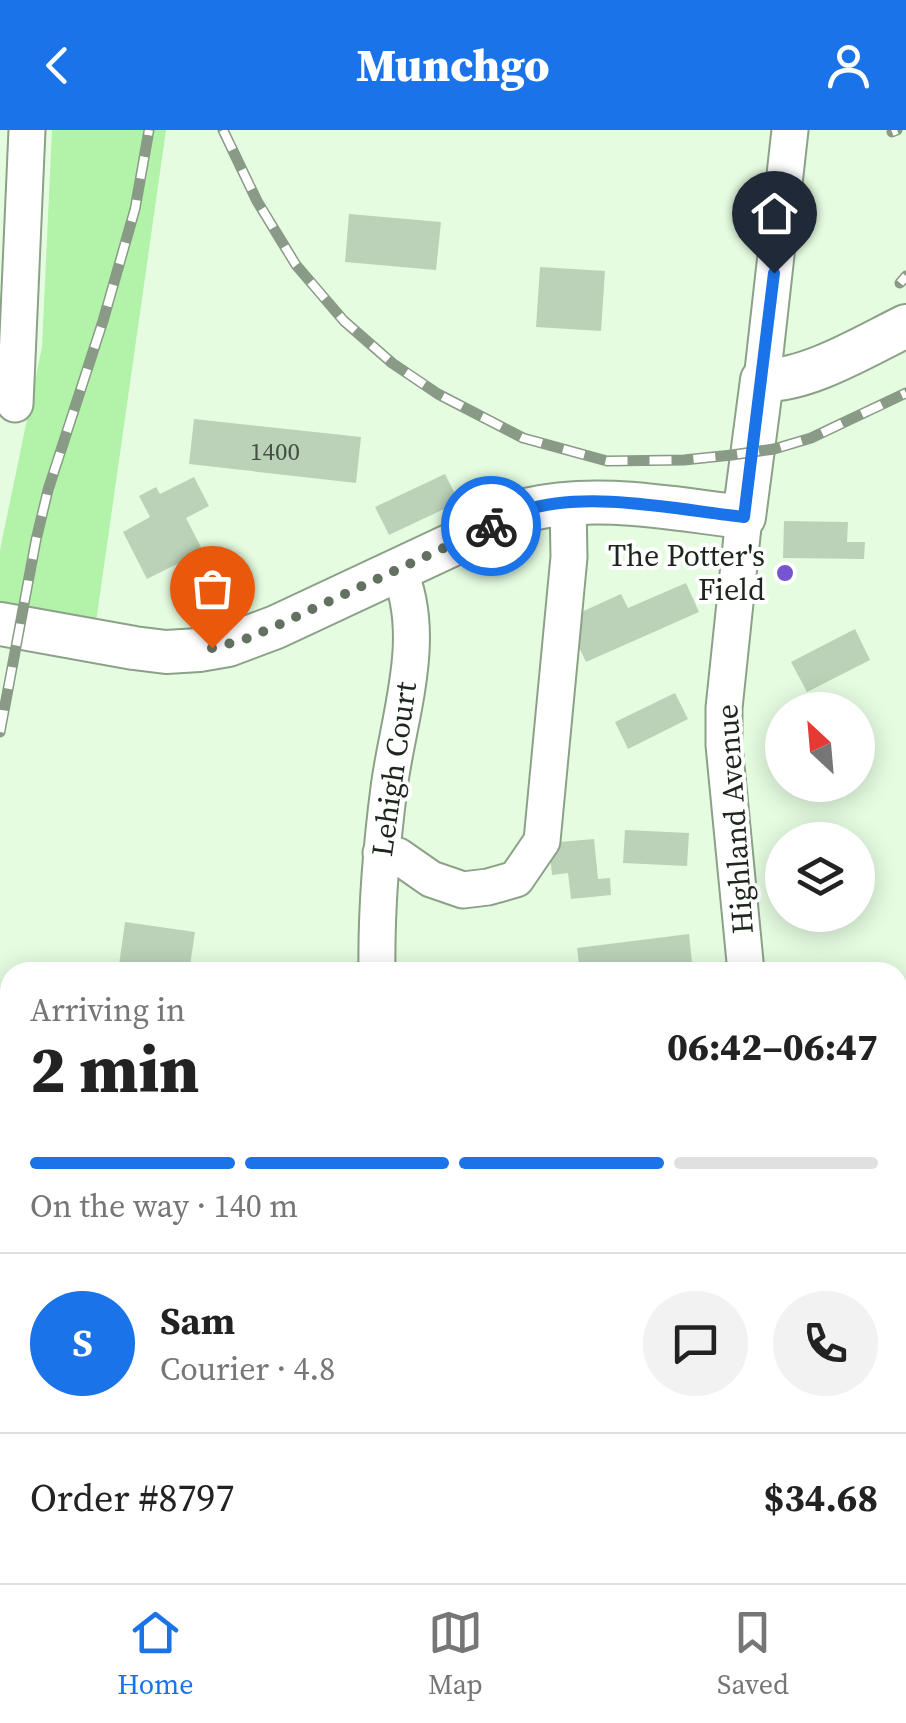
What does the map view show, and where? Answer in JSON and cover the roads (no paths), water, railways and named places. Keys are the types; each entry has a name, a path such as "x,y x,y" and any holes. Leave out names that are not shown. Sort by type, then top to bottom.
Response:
{"main road":[{"path":"762,380 784,380 804,374 906,326"},
{"name":"Highland Avenue","path":"744,517 762,380"},
{"path":"0,624 150,650 183,652 212,648 261,633 526,510 568,502 621,503 744,517"}],"street":[{"path":"15,404 12,214 27,130"},
{"name":"Highland Avenue","path":"762,380 790,130"},
{"path":"381,853 398,856 431,879 463,890 516,879 542,842 569,557 568,502"},
{"name":"Highland Avenue","path":"744,517 724,708 724,745 745,962"},
{"name":"Lehigh Court","path":"377,962 376,905 381,853 413,637 410,602 398,569"}],"railway":[{"path":"0,732 48,490 135,209 149,130"},
{"path":"223,130 257,201 296,265 344,321 392,363 438,394 523,438 607,461 732,455 811,438 906,393"},
{"path":"892,132 897,130"},
{"path":"900,283 906,276"}],"place":[{"name":"The Potter's Field","path":"785,573"}]}
